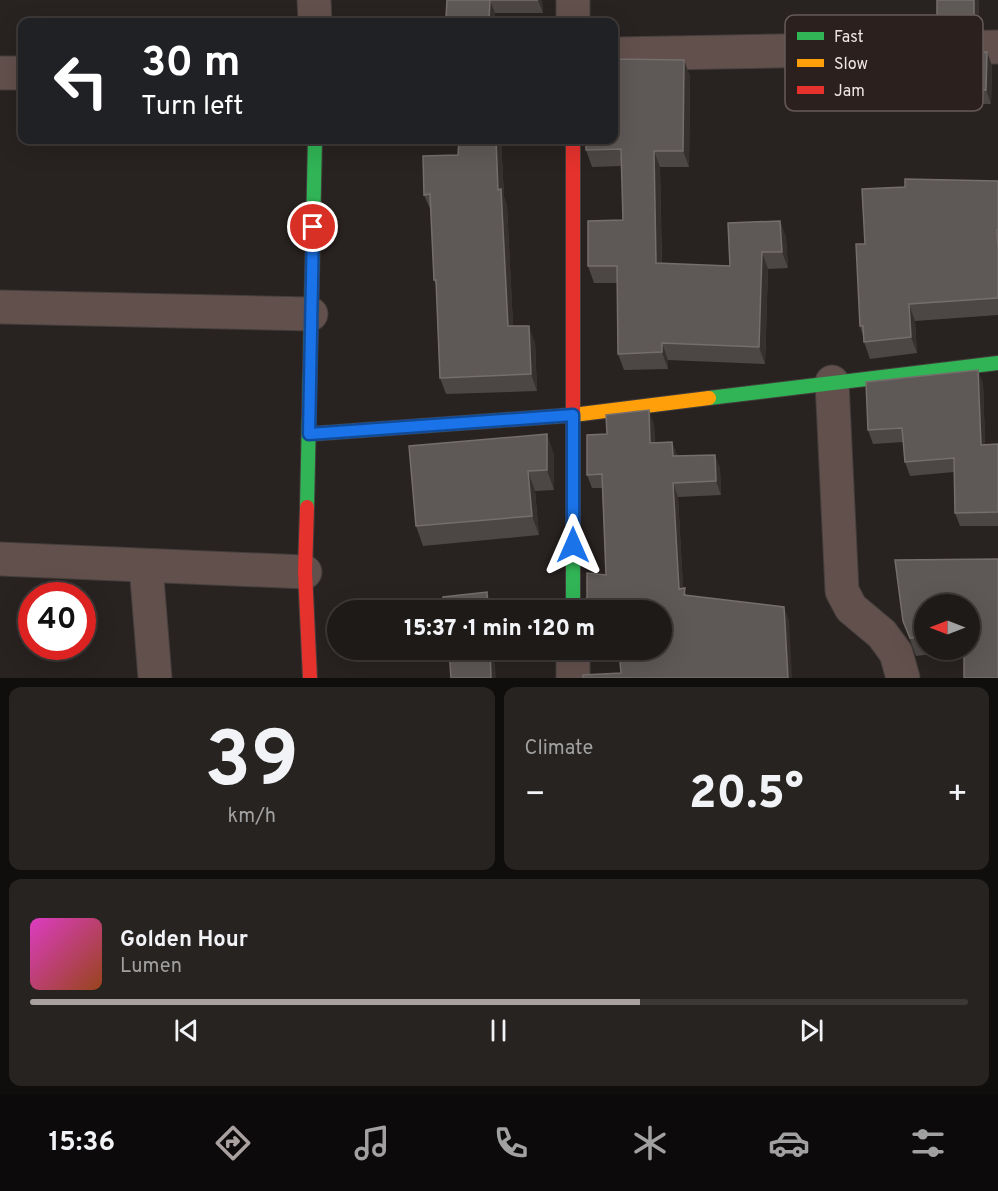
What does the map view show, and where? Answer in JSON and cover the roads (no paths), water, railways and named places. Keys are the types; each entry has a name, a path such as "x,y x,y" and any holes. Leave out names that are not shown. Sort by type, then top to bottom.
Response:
{"street":[{"path":"314,0 315,18"},
{"path":"573,0 573,18"},
{"path":"983,47 998,47"},
{"path":"618,54 785,51"},
{"path":"0,73 18,73"},
{"path":"310,678 305,572 315,144"},
{"path":"573,144 573,600"},
{"path":"0,307 311,314"},
{"path":"309,434 573,415 998,363"},
{"path":"832,382 842,591 851,608 882,634 896,653 903,678"},
{"path":"0,559 305,572"},
{"path":"146,566 155,678"},
{"path":"573,660 573,678"}]}
